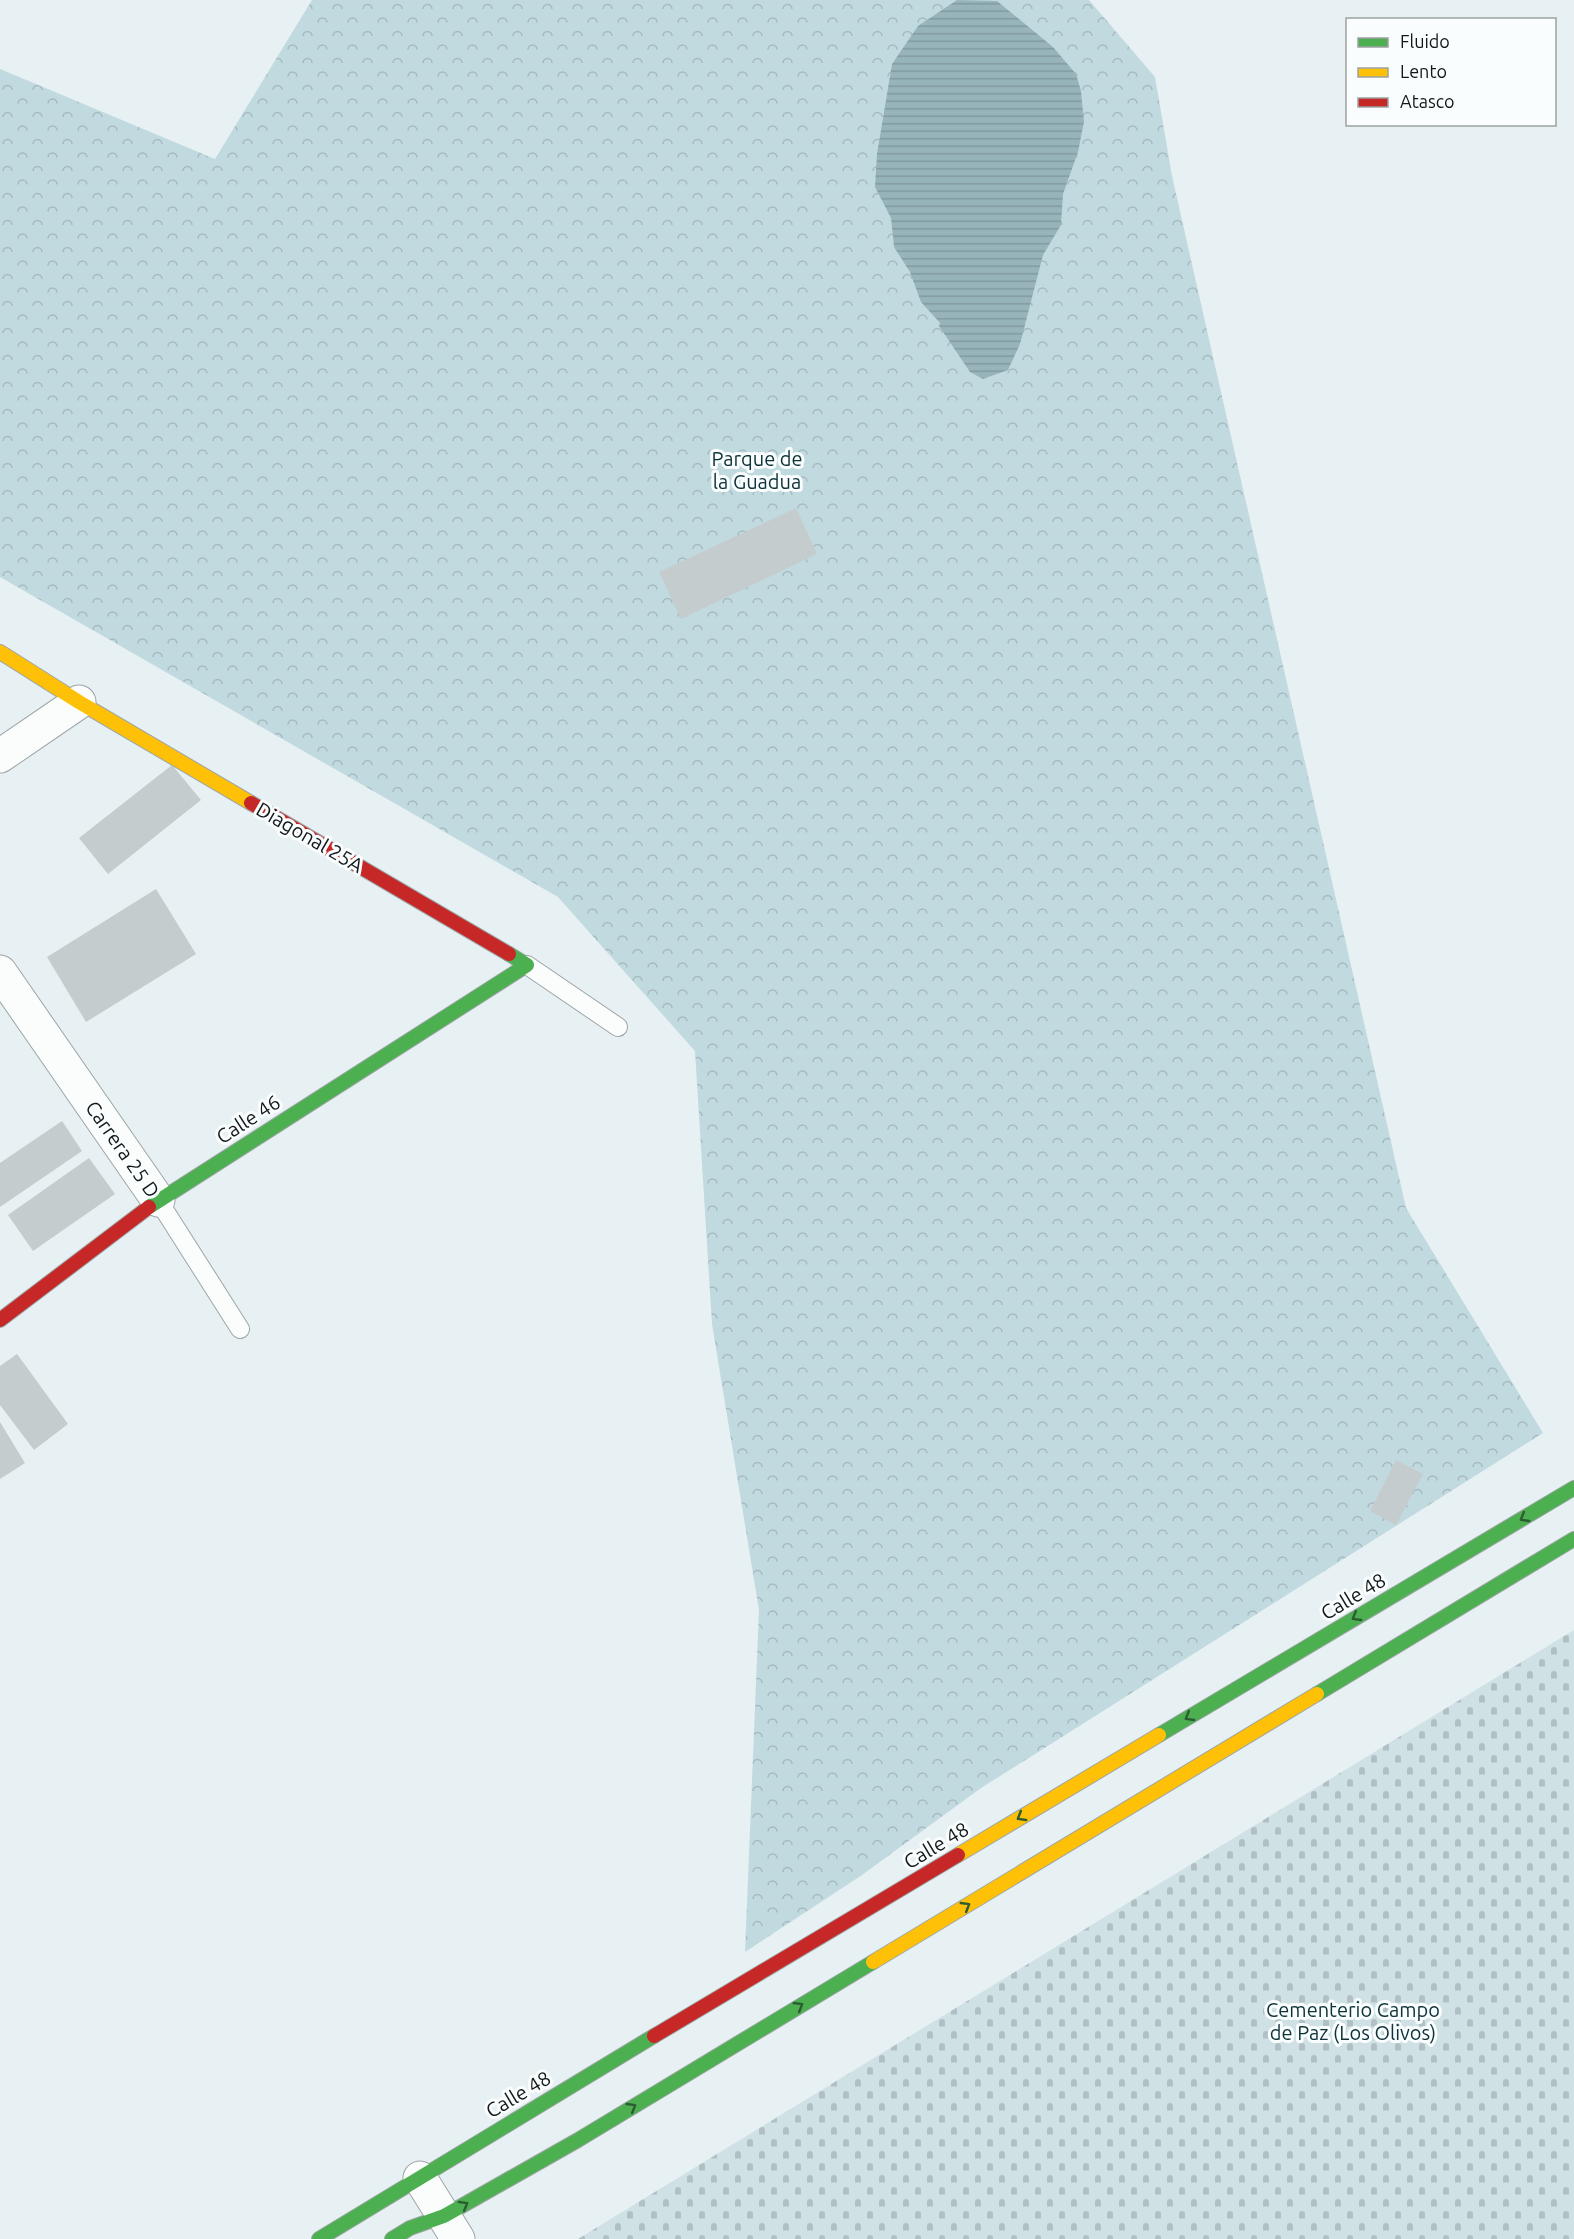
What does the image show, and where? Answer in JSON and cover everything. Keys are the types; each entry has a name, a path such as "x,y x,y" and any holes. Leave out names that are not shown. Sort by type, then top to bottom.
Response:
{"main road":[{"name":"Diagonal 25A","path":"0,652 79,702 527,965"},
{"name":"Calle 46","path":"0,1320 158,1200 527,965"},
{"name":"Calle 48","path":"319,2239 500,2127 1574,1488"},
{"path":"406,2235 451,2228 578,2140 1574,1539"}],"street":[{"path":"0,756 79,702"},
{"name":"Carrera 25 D","path":"0,972 158,1200"},
{"path":"420,2178 451,2228"},
{"path":"382,2201 406,2235"}],"lane":[{"name":"Diagonal 25A","path":"527,965 618,1027"},
{"name":"Carrera 25 D","path":"158,1200 240,1329"}],"green space":[{"name":"Parque de la Guadua","path":"312,0 1089,0 1155,77 1172,176 1406,1208 1543,1433 981,1788 862,1875 745,1952 759,1610 712,1324 695,1051 558,897 0,577 0,69 215,159"},
{"name":"Cementerio Campo de Paz (Los Olivos)","path":"1574,1630 1574,2239 578,2239"}],"shaded area":[{"path":"957,0 997,1 1053,47 1076,74 1081,91 1084,122 1078,152 1063,194 1061,225 1043,255 1020,344 1008,370 983,379 970,372 939,326 940,323 921,302 910,272 894,247 891,218 875,187 877,154 892,64 918,26"}],"building":[{"path":"796,508 817,554 681,619 659,572"},
{"path":"172,765 201,800 108,874 79,838"},
{"path":"156,889 196,954 86,1022 47,957"},
{"path":"62,1121 82,1151 0,1207 0,1163"},
{"path":"89,1158 115,1194 33,1251 8,1215"},
{"path":"17,1354 68,1424 34,1450 0,1405 0,1366"},
{"path":"0,1422 25,1463 0,1479"},
{"path":"1396,1460 1423,1474 1396,1525 1370,1511"}],"traffic: fast":[{"path":"149,1207 527,965 509,954"},
{"path":"1159,1735 1574,1488"},
{"path":"1317,1694 1574,1539"},
{"path":"392,2239 410,2228 444,2216 578,2140 873,1962"},
{"path":"319,2239 654,2036"}],"traffic: slow":[{"path":"0,652 79,702 251,803"},
{"path":"873,1962 1317,1694"},
{"path":"958,1855 1159,1735"}],"traffic: jam":[{"path":"251,803 509,954"},
{"path":"0,1320 149,1207"},
{"path":"654,2036 958,1855"}]}
